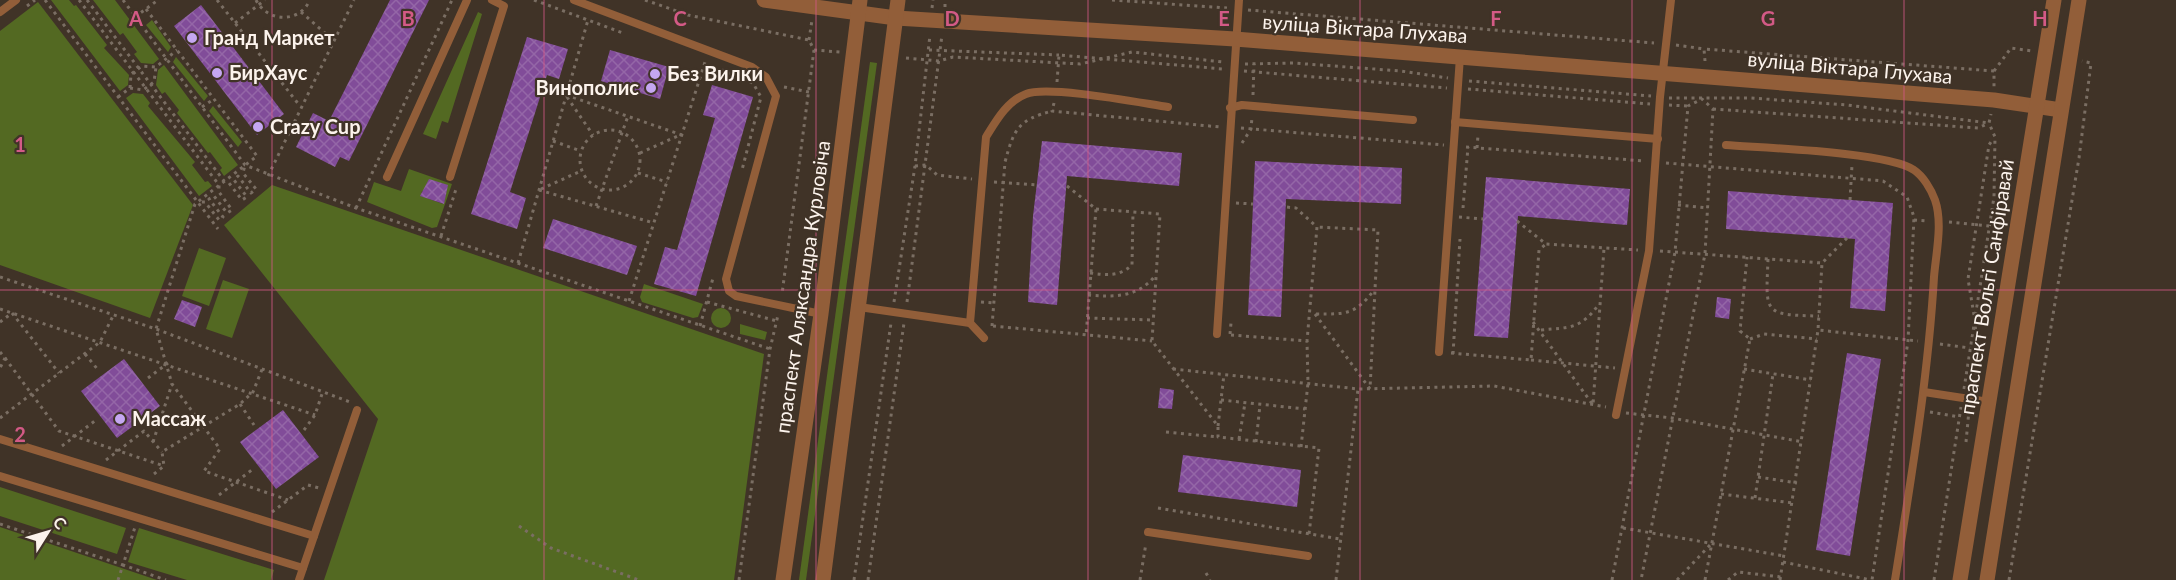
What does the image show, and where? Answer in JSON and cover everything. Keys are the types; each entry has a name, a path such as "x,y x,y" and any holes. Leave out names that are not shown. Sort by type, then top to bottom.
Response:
{"street":[{"name":"вуліца Віктара Глухава","path":"764,0 860,7 896,18 1235,39 1994,100 2061,110"},
{"path":"823,580 898,0"},
{"name":"праспект Вольгі Санфіравай","path":"1960,580 2054,0"},
{"path":"1987,580 2079,0"},
{"name":"праспект Аляксандра Курловіча","path":"783,580 821,314 860,7"}],"lane":[{"path":"0,12 16,0"},
{"path":"387,177 467,0"},
{"path":"450,177 504,6 492,0"},
{"path":"574,0 752,67 766,77 776,96 726,279 729,291 736,296 821,314"},
{"path":"1617,413 1649,251 1660,97 1671,0"},
{"path":"1217,334 1238,4"},
{"path":"1439,352 1460,57"},
{"path":"970,323 986,137 1000,114 1026,93 1056,92 1168,107"},
{"path":"1230,108 1242,105 1413,120"},
{"path":"1455,122 1658,139"},
{"path":"1726,145 1882,158 1915,170 1926,182 1935,200 1938,221 1924,392 1895,580"},
{"path":"859,307 970,323 984,338"},
{"path":"1924,392 1989,402"},
{"path":"299,580 355,407"},
{"path":"0,439 315,536"},
{"path":"0,476 303,568"},
{"path":"1148,532 1308,556"}],"path":[{"path":"45,0 218,229"},
{"path":"79,0 219,185 219,192 232,210 227,213 214,196 209,199 223,217 219,220 205,201 198,202"},
{"path":"87,0 224,181 229,183 242,200 247,196 234,180 238,176 251,193 256,189 243,173 245,165"},
{"path":"123,0 245,165 268,176 356,208 770,349"},
{"path":"135,17 158,0"},
{"path":"217,0 300,106"},
{"path":"256,0 264,11 286,18 301,12 310,0"},
{"path":"235,23 265,0"},
{"path":"268,176 300,106 354,0"},
{"path":"356,208 452,0"},
{"path":"518,263 588,20 534,0"},
{"path":"645,0 688,15 809,40"},
{"path":"1112,0 1238,4 1704,49 1994,71 1994,100 1989,123 1995,137 1994,197 1974,319 1966,398 1934,580"},
{"path":"146,9 256,156 198,202 156,328 168,363 172,384 220,449 204,471 288,500"},
{"path":"301,12 333,40"},
{"path":"813,18 809,40 814,51 855,54"},
{"path":"1704,49 1705,61"},
{"path":"130,88 131,74 142,66 156,67 177,50"},
{"path":"929,50 1059,55"},
{"path":"891,56 939,61 953,57 1080,64 1132,52 1234,66 1253,72"},
{"path":"1104,58 1111,61 1234,66 1293,63 1401,71 1458,80 1660,97 1751,98 1847,105 1989,123"},
{"path":"629,302 705,62 753,83 761,98 740,177"},
{"path":"118,97 130,88 145,88 154,82 156,67"},
{"path":"566,95 682,135"},
{"path":"566,95 593,135"},
{"path":"202,107 214,99"},
{"path":"1702,99 1713,109 1978,128 1989,123"},
{"path":"1612,580 1675,252 1688,106 1702,99"},
{"path":"1641,580 1705,254 1713,109"},
{"path":"1052,111 1031,116 1018,125 1005,162 992,326 1152,342"},
{"path":"2009,580 2079,158 2083,115"},
{"path":"596,206 628,116"},
{"path":"1197,126 1229,128"},
{"path":"1251,129 1656,162 1711,169 1858,177 1883,181 1896,188 1906,197 1914,217 1908,340 1872,580 1783,562"},
{"path":"612,130 622,133 636,144 640,153 638,173 624,187 602,189 587,180 582,171 581,151 593,135 612,130"},
{"path":"640,153 682,135"},
{"path":"1966,452 1966,398 1978,355 1968,279 1989,145 1995,137"},
{"path":"553,141 581,151"},
{"path":"1453,354 1468,147"},
{"path":"915,166 926,165 937,175 1038,185"},
{"path":"539,190 582,171"},
{"path":"638,173 667,182"},
{"path":"1067,186 1096,209 1160,214 1152,342 1218,426"},
{"path":"539,190 654,223"},
{"path":"1678,205 1708,208"},
{"path":"1286,207 1296,208 1317,226 1378,230 1370,389"},
{"path":"1086,336 1096,209"},
{"path":"1090,273 1111,275 1124,272 1132,265 1133,212"},
{"path":"1448,216 1483,219"},
{"path":"1517,221 1546,244 1822,263"},
{"path":"1301,447 1308,383 1307,340 1317,226"},
{"path":"1728,580 1738,572 1781,579 1817,339 1822,263 1846,238"},
{"path":"1531,360 1539,250 1546,244"},
{"path":"1593,405 1604,248"},
{"path":"1747,257 1740,331 1750,339"},
{"path":"1768,259 1766,302 1771,310 1783,316 1819,316"},
{"path":"700,326 716,268"},
{"path":"1088,295 1127,295 1141,289 1156,275"},
{"path":"0,277 156,328 263,367 323,390 355,407"},
{"path":"1310,314 1343,314 1360,308 1375,288"},
{"path":"707,302 777,321"},
{"path":"1540,331 1574,328 1588,320 1600,303"},
{"path":"0,309 168,363 315,415"},
{"path":"0,322 12,313"},
{"path":"12,313 59,373"},
{"path":"0,418 100,342 114,314"},
{"path":"1315,314 1370,389"},
{"path":"1087,318 1153,320"},
{"path":"1533,322 1593,405"},
{"path":"1818,330 1908,340"},
{"path":"1217,334 1307,340"},
{"path":"1750,339 1764,334 1817,339"},
{"path":"1705,580 1731,429 1750,339"},
{"path":"0,352 59,431 164,466"},
{"path":"1439,352 1625,369"},
{"path":"85,354 99,371"},
{"path":"0,368 5,358"},
{"path":"148,378 168,363"},
{"path":"162,452 240,405 253,392 263,367"},
{"path":"1173,369 1358,389 1494,386 1593,405 1617,413 1672,418 1803,442"},
{"path":"1744,369 1811,380"},
{"path":"1218,437 1224,374"},
{"path":"1755,498 1773,374"},
{"path":"153,442 172,384"},
{"path":"1336,580 1358,389"},
{"path":"304,430 315,415 323,390"},
{"path":"1221,400 1305,409"},
{"path":"1239,440 1245,403"},
{"path":"240,405 254,425"},
{"path":"1256,442 1260,405"},
{"path":"61,446 96,420"},
{"path":"104,461 144,431 162,452 164,466"},
{"path":"1166,432 1319,448 1309,534"},
{"path":"148,484 150,476 164,466"},
{"path":"216,498 253,469"},
{"path":"1758,477 1797,483"},
{"path":"267,516 308,485 326,490"},
{"path":"1720,494 1793,503"},
{"path":"1158,508 1340,540"},
{"path":"118,580 138,518"},
{"path":"0,524 166,580"},
{"path":"519,526 551,548 639,580"},
{"path":"1623,528 1784,556"},
{"path":"1140,580 1148,532"},
{"path":"1677,580 1711,544"},
{"path":"1206,573 1210,580"}],"green space":[{"path":"51,0 69,0 74,6 76,5 107,45 104,48 129,75 128,85 120,91"},
{"path":"93,0 115,0 159,59 153,64 141,63 134,54 137,52 123,33 120,35"},
{"path":"38,2 193,205 150,318 0,265 0,31"},
{"path":"478,12 482,14 448,123 442,121 436,139 423,134"},
{"path":"152,20 171,47 168,52 146,25"},
{"path":"176,57 208,96 204,101 173,62"},
{"path":"870,62 877,63 806,580 799,580"},
{"path":"164,65 238,165 224,176 220,170 222,168 177,113 179,110 165,92 162,94 156,85 158,70"},
{"path":"133,93 143,94 150,103 148,106 195,162 192,165 205,182 208,181 212,186 199,196 126,98"},
{"path":"213,106 242,142 238,147 209,111"},
{"path":"409,169 452,184 437,227 432,228 367,202 374,182 401,191","holes":["422,191 445,199 443,204 421,196"]},
{"path":"272,185 764,354 734,580 324,580 378,419 224,225"},
{"path":"199,248 226,258 209,306 182,296"},
{"path":"223,280 249,289 232,338 206,329"},
{"path":"644,284 703,304 698,317 693,318 642,302 640,297"},
{"path":"721,308 728,311 731,318 728,325 721,328 714,325 711,318 714,311"},
{"path":"740,324 767,332 765,340 740,334"},
{"path":"0,487 126,528 117,554 0,516"},
{"path":"0,527 157,580 0,580"},
{"path":"139,528 274,570 271,580 187,580 128,562"}],"building":[{"path":"390,0 429,0 349,161 340,157 335,167 296,147 313,113 329,121"},
{"path":"201,5 284,114 257,135 174,26"},
{"path":"527,37 568,49 559,79 547,75 510,192 526,198 517,229 471,214"},
{"path":"610,50 669,67 660,99 601,81"},
{"path":"712,85 753,97 696,296 654,284 665,247 677,250 715,118 703,115"},
{"path":"1042,141 1182,153 1179,186 1067,176 1057,305 1028,302 1033,216"},
{"path":"1255,161 1402,168 1401,204 1286,199 1281,317 1248,315"},
{"path":"1486,177 1630,189 1627,225 1518,216 1508,338 1474,336"},
{"path":"429,179 448,185 444,204 420,196"},
{"path":"1728,191 1893,203 1885,311 1850,308 1855,239 1726,229"},
{"path":"553,219 637,246 627,275 543,248"},
{"path":"1717,297 1731,299 1729,319 1715,317"},
{"path":"182,300 202,307 195,327 174,319"},
{"path":"1847,353 1881,359 1850,556 1816,550"},
{"path":"124,359 160,406 117,438 81,391"},
{"path":"1160,388 1174,390 1172,409 1158,408"},
{"path":"283,410 319,457 276,489 240,442"},
{"path":"1183,455 1301,470 1297,507 1178,492"}],"place":[{"name":"Гранд Маркет","path":"192,38"},
{"name":"БирХаус","path":"217,73"},
{"name":"Без Вилки","path":"655,74"},
{"name":"Винополис","path":"651,88"},
{"name":"Crazy Cup","path":"258,127"},
{"name":"Массаж","path":"120,419"}]}
